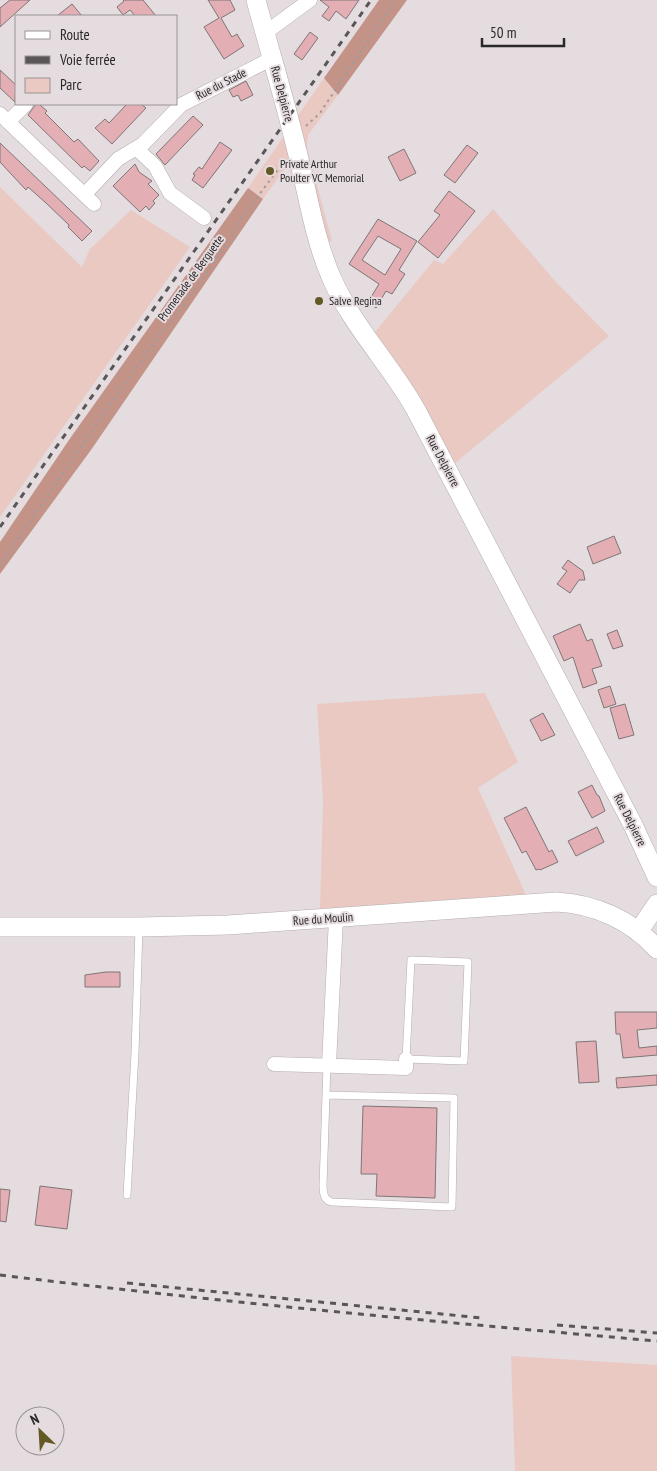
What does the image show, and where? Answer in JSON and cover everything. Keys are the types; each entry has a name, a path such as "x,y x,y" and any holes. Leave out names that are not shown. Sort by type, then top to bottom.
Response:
{"street":[{"name":"Rue Delpierre","path":"256,0 296,144 320,246 334,284 347,307 399,382 420,418 629,816 657,877"},
{"path":"265,33 310,0"},
{"name":"Rue du Stade","path":"4,118 89,199 118,159 137,149 181,105 273,58"},
{"path":"4,118 24,105"},
{"path":"137,149 155,166 170,193 204,218"},
{"name":"Rue du Moulin","path":"0,927 138,927 236,924 536,903 567,903 591,907 610,914 638,932"},
{"path":"657,904 638,932 657,949"},
{"path":"328,1065 336,918"},
{"path":"274,1064 406,1068 406,1059"}],"lane":[{"path":"127,1195 135,1053 138,927"},
{"path":"411,960 468,962 464,1061 406,1059 411,960"},
{"path":"327,1095 454,1098 452,1207 332,1202 326,1200 323,1186 328,1065"}],"path":[{"name":"Promenade de Berguette","path":"0,566 100,419 225,247 241,219 296,144 306,126 320,113 395,0"}],"green space":[{"path":"324,78 338,95 308,135 307,148 332,241 312,247 288,164 263,199 248,188"},
{"path":"0,187 82,267 90,249 131,210 190,247 0,517"},
{"path":"493,209 556,282 609,336 454,464 405,403 359,340 375,332 434,260 443,264"},
{"path":"485,693 518,762 478,788 526,895 320,909 323,801 317,704"},
{"path":"511,1356 657,1365 657,1471 515,1471"}],"shaded area":[{"path":"379,0 407,0 338,95 324,78"},
{"path":"248,188 263,199 91,450 0,574 0,542 71,437"}],"building":[{"path":"10,0 30,0 0,27 0,8"},
{"path":"143,0 155,15 134,15 130,10 123,15 117,7 124,1"},
{"path":"208,0 230,0 235,10 221,18 232,37 237,34 244,46 224,59 204,27 219,18"},
{"path":"320,0 359,0 346,19 336,11 329,21 322,16 329,7"},
{"path":"72,4 81,15 58,15"},
{"path":"310,32 318,38 302,60 294,54"},
{"path":"0,70 15,84 15,102 0,88"},
{"path":"246,81 253,95 241,101 238,95 233,97 229,90"},
{"path":"35,105 40,105 47,111 45,113 74,142 78,139 99,161 90,171 84,166 82,168 28,115"},
{"path":"126,105 142,105 146,108 112,144 95,128 105,119 109,123"},
{"path":"193,116 203,125 165,165 156,154"},
{"path":"220,142 232,150 203,188 192,180 195,175 193,174 199,167 202,169"},
{"path":"0,143 92,231 82,241 68,227 69,225 28,187 26,190 0,162"},
{"path":"467,145 478,153 455,183 444,175"},
{"path":"404,149 416,173 400,181 388,157"},
{"path":"135,164 139,172 152,181 148,184 159,195 153,201 155,203 149,210 146,206 140,212 113,186"},
{"path":"449,191 475,211 438,258 418,242 440,215 434,211"},
{"path":"378,219 417,241 399,270 405,274 392,294 386,291 376,308 368,302 379,284 349,264","holes":["378,236 401,249 385,275 362,260"]},
{"path":"614,536 621,553 593,564 587,547"},
{"path":"568,560 583,571 585,580 579,580 570,593 557,584 567,571 562,568"},
{"path":"580,624 587,641 592,639 602,666 592,669 597,683 583,688 573,657 564,661 553,636"},
{"path":"617,630 623,646 613,649 607,634"},
{"path":"610,686 616,704 604,708 598,690"},
{"path":"625,704 634,735 619,739 610,708"},
{"path":"543,713 555,735 541,741 530,720"},
{"path":"592,785 605,811 592,818 578,792"},
{"path":"526,807 549,852 552,850 558,862 540,870 536,870 526,851 522,853 504,818"},
{"path":"597,827 604,842 576,856 568,841"},
{"path":"120,972 120,987 85,987 85,975"},
{"path":"615,1012 657,1012 657,1028 637,1030 639,1048 657,1046 657,1055 623,1058 620,1034 616,1034"},
{"path":"596,1041 599,1082 579,1083 576,1042"},
{"path":"657,1075 657,1085 617,1088 616,1078"},
{"path":"363,1106 437,1108 435,1198 376,1196 377,1174 361,1174"},
{"path":"40,1186 72,1190 67,1229 35,1225"},
{"path":"0,1189 10,1190 6,1222 0,1221"}],"railway":[{"path":"0,527 371,0"},
{"path":"0,1275 328,1311 657,1341"},
{"path":"127,1283 482,1318"},
{"path":"557,1325 657,1333"}],"place":[{"name":"Private Arthur Poulter VC Memorial","path":"270,171"},
{"name":"Salve Regina","path":"319,301"}]}
